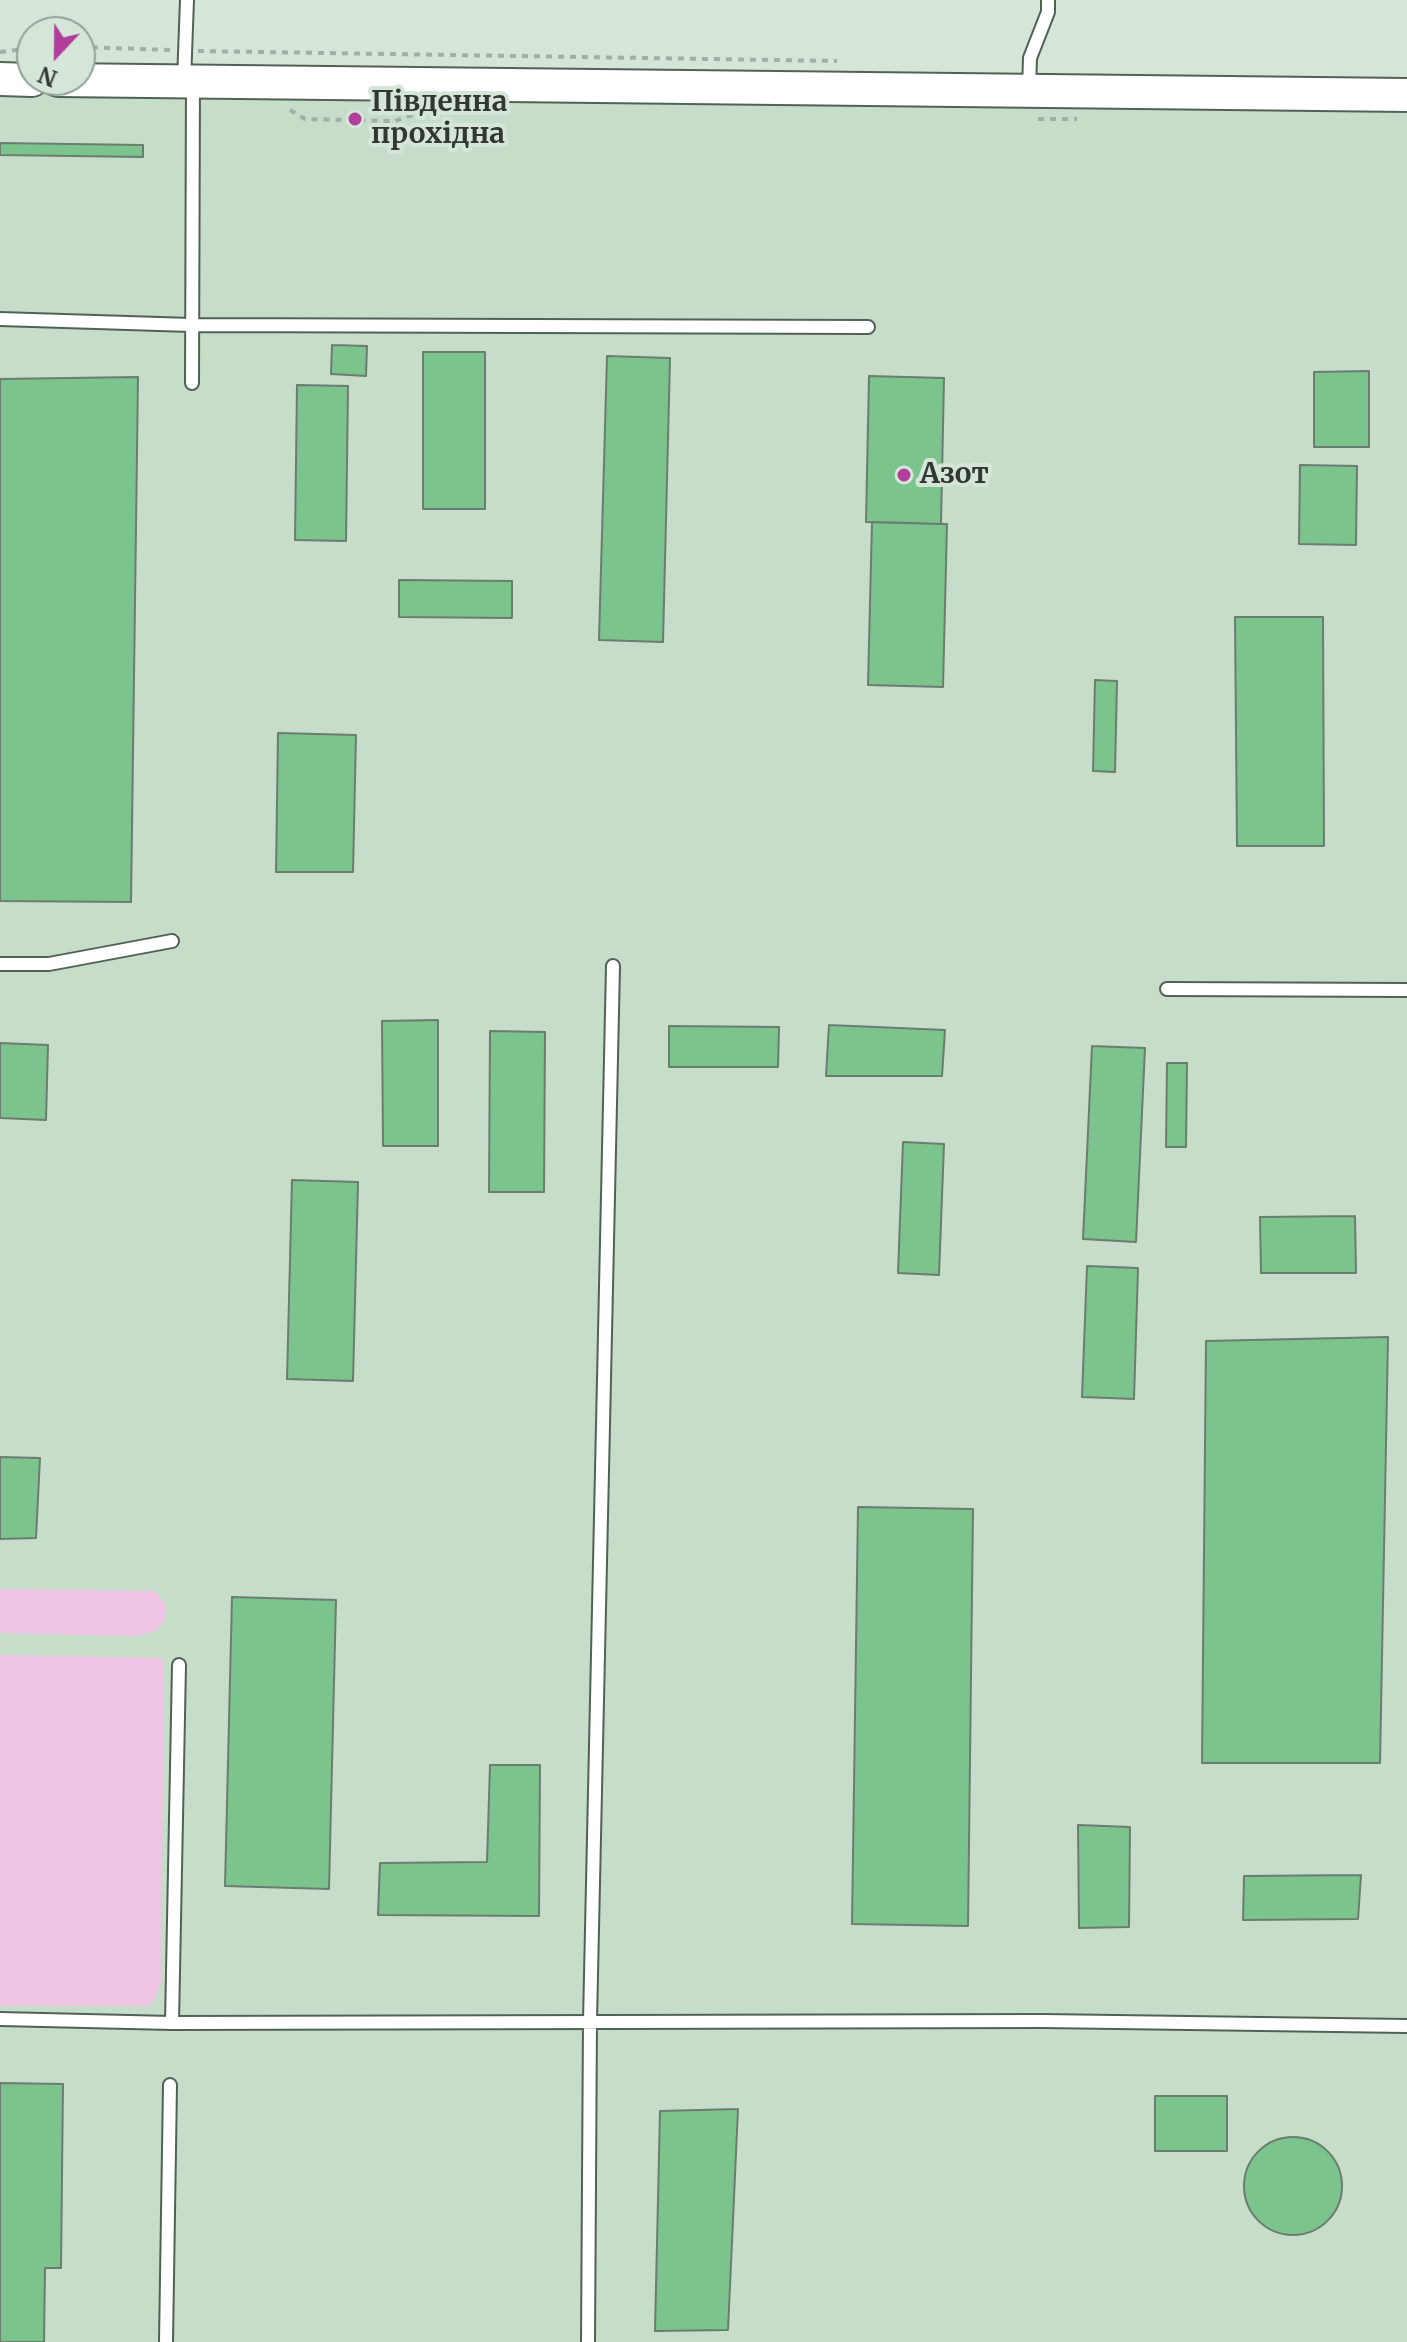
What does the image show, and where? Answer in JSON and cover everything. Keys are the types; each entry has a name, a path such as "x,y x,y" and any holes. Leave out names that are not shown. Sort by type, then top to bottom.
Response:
{"main road":[{"path":"96,77 188,71 1029,91 1407,95"}],"lane":[{"path":"187,0 192,383"},
{"path":"1029,91 1030,58 1048,12 1048,0"},
{"path":"0,319 191,325 868,327"},
{"path":"0,964 49,964 172,941"},
{"path":"588,2342 590,2021 613,966"},
{"path":"1167,989 1407,990"},
{"path":"172,2023 179,1665"},
{"path":"0,2019 172,2023 590,2021 1407,2026"},
{"path":"166,2342 170,2085"}],"path":[{"path":"96,51 188,71 840,61"}],"shaded area":[{"path":"0,91 16,91 16,96 96,96 96,92 1407,108 1407,2342 0,2342"},
{"path":"0,1589 155,1591 165,1604 165,1619 157,1630 138,1636 0,1633"},
{"path":"0,1655 161,1658 164,1663 161,1983 154,2001 148,2006 0,2006"}],"building":[{"path":"0,143 143,145 143,157 0,155"},
{"path":"332,345 367,346 366,376 331,374"},
{"path":"423,352 485,352 485,509 423,509"},
{"path":"607,356 670,358 663,642 599,640"},
{"path":"1369,371 1369,447 1314,447 1314,372"},
{"name":"Азот","path":"869,376 944,378 941,524 866,522"},
{"path":"138,377 131,902 0,901 0,379"},
{"path":"297,385 348,386 346,541 295,540"},
{"path":"1300,465 1357,466 1356,545 1299,544"},
{"path":"872,522 947,524 943,687 868,685"},
{"path":"399,580 512,581 512,618 399,617"},
{"path":"1235,617 1323,617 1324,846 1237,846"},
{"path":"1095,680 1117,681 1115,772 1093,771"},
{"path":"278,733 356,735 353,872 276,872"},
{"path":"438,1020 438,1146 383,1146 382,1021"},
{"path":"829,1025 945,1030 942,1076 826,1076"},
{"path":"669,1026 779,1027 778,1067 669,1067"},
{"path":"490,1031 545,1032 544,1192 489,1192"},
{"path":"0,1043 48,1045 46,1120 0,1118"},
{"path":"1092,1046 1145,1048 1136,1242 1083,1239"},
{"path":"1167,1063 1187,1063 1186,1147 1166,1147"},
{"path":"903,1142 944,1144 939,1275 898,1273"},
{"path":"292,1180 358,1182 353,1381 287,1379"},
{"path":"1355,1216 1356,1273 1261,1273 1260,1217"},
{"path":"1087,1266 1138,1268 1134,1399 1082,1397"},
{"path":"1388,1337 1380,1763 1202,1763 1206,1341"},
{"path":"0,1457 40,1458 36,1538 0,1539"},
{"path":"858,1507 973,1509 968,1926 852,1924"},
{"path":"232,1597 336,1600 329,1889 225,1886"},
{"path":"490,1765 540,1765 539,1916 378,1915 380,1863 487,1862"},
{"path":"1078,1825 1130,1827 1129,1927 1079,1928"},
{"path":"1361,1875 1358,1919 1243,1920 1244,1876"},
{"path":"0,2083 63,2084 61,2268 45,2268 44,2342 0,2342"},
{"path":"1155,2096 1227,2096 1227,2151 1155,2151"},
{"path":"738,2109 728,2330 655,2331 660,2111"},
{"path":"1293,2137 1312,2141 1328,2151 1338,2167 1342,2186 1338,2205 1328,2221 1312,2231 1293,2235 1274,2231 1258,2221 1248,2205 1244,2186 1248,2167 1258,2151 1274,2141"}],"place":[{"name":"Південна прохідна","path":"355,119"},
{"name":"Азот","path":"904,475"}]}
